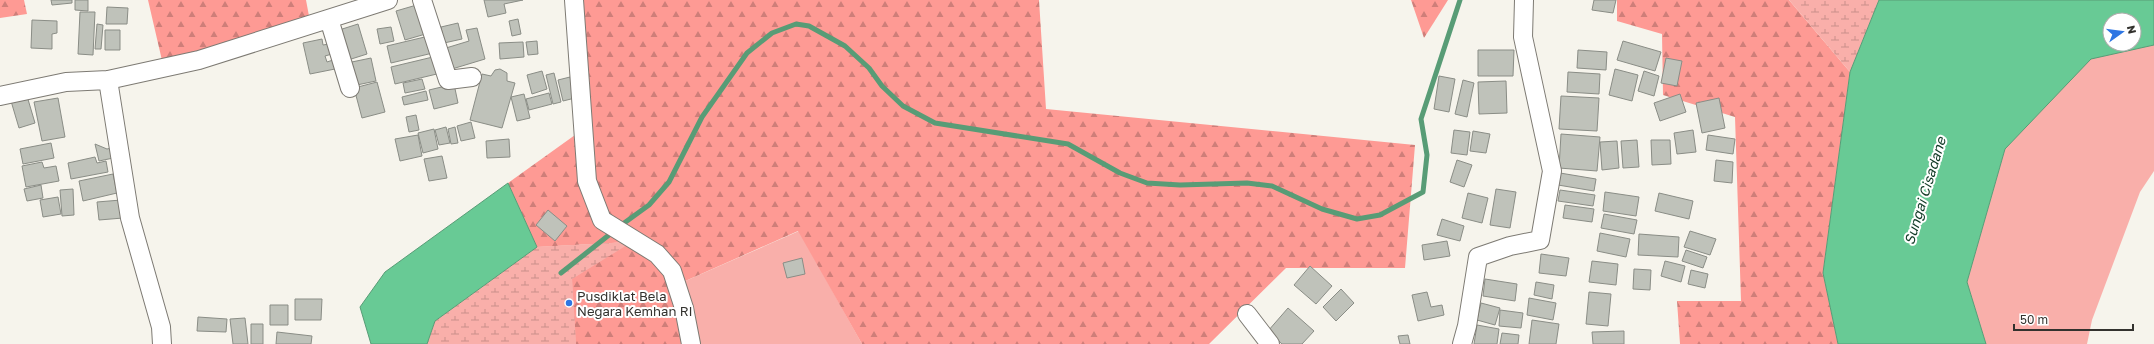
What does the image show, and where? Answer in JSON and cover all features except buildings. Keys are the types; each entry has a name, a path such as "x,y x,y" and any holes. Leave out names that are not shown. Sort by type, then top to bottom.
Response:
{"street":[{"path":"0,96 66,82 108,80 199,60 388,0"},
{"path":"422,0 448,80 472,77"},
{"path":"574,0 587,181 602,220 657,254 672,271 684,308 691,344"},
{"path":"1462,344 1468,326 1478,257 1510,246 1540,240 1552,171 1523,37 1523,0"},
{"path":"329,19 350,88"},
{"path":"108,80 130,218 161,327 162,344"},
{"path":"1247,314 1270,344"}],"green space":[{"path":"0,0 24,0 27,14 0,18"},
{"path":"148,0 306,0 309,16 164,69"},
{"path":"576,0 1039,0 1046,109 1415,145 1405,268 1286,268 1209,344 862,344 798,231 674,286 689,344 576,344 572,279 630,242 537,247 508,183 575,135"},
{"path":"1411,0 1448,0 1424,38"},
{"path":"1617,0 1789,0 1850,72 1823,273 1838,344 1680,344 1677,301 1741,301 1735,117 1663,95 1662,34 1617,21"},
{"path":"1789,0 1879,0 1850,72"},
{"path":"2154,45 2154,171 2140,192 2092,320 2087,344 1986,344 1967,282 2005,149 2091,58 2120,52 2142,52 2142,47"},
{"path":"799,231 862,344 427,344 537,247 632,242 674,286"},
{"path":"632,242 572,279 576,344 427,344 435,321 537,247"}],"water":[{"name":"Sungai Cisadane","path":"1879,0 2154,0 2154,45 2142,48 2142,12 2102,12 2102,52 2122,52 2091,59 2005,149 1967,282 1986,344 1838,344 1823,273 1850,72"},
{"path":"508,183 537,247 435,321 427,344 371,344 360,307 385,272"}],"waterway":[{"path":"620,226 649,205 669,182 702,117 747,53 772,33 796,24 809,26 845,46 869,68 882,86 903,106 935,123 1068,144 1120,173 1147,183 1180,185 1247,183 1272,186 1322,209 1357,219 1380,215 1423,192 1427,155 1421,119 1460,0"},
{"path":"561,273 614,231"}],"place":[{"name":"Pusdiklat Bela Negara Kemhan RI","path":"569,303"}]}
